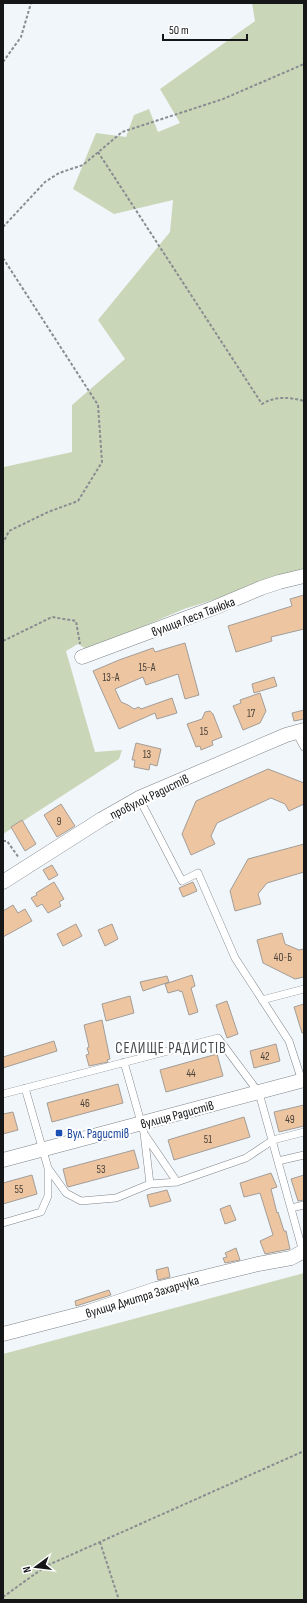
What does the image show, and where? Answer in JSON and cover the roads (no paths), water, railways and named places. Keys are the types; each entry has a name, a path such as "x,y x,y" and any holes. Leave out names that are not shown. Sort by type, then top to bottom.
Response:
{"street":[{"name":"вулиця Леся Танюка","path":"82,657 216,607 261,588 304,576"},
{"name":"провулок Радистів","path":"3,882 102,819 139,798 286,735 300,731"},
{"name":"вулиця Радистів","path":"3,1160 43,1149 143,1128 303,1081"},
{"name":"вулиця Дмитра Захарчука","path":"3,1334 88,1312 156,1288 258,1264 291,1258 303,1251"}],"lane":[{"path":"300,731 304,747"},
{"path":"139,798 182,881 198,873 235,958 289,1042 303,1081"},
{"path":"262,1000 304,989"},
{"path":"3,1094 218,1038 259,1093 303,1251"},
{"path":"124,1062 143,1128 150,1184"},
{"path":"3,1223 41,1212 48,1196 48,1168 25,1088"},
{"path":"143,1128 177,1182"},
{"path":"48,1168 66,1193 81,1201 116,1198 150,1184 177,1182 246,1158 273,1140 304,1132"},
{"path":"278,1162 304,1155"},
{"path":"291,1208 304,1204"}],"place":[{"name":"Вул. Радистів","path":"59,1133"}],"district":[{"name":"СЕЛИЩЕ РАДИСТІВ","path":"171,1048"}]}
